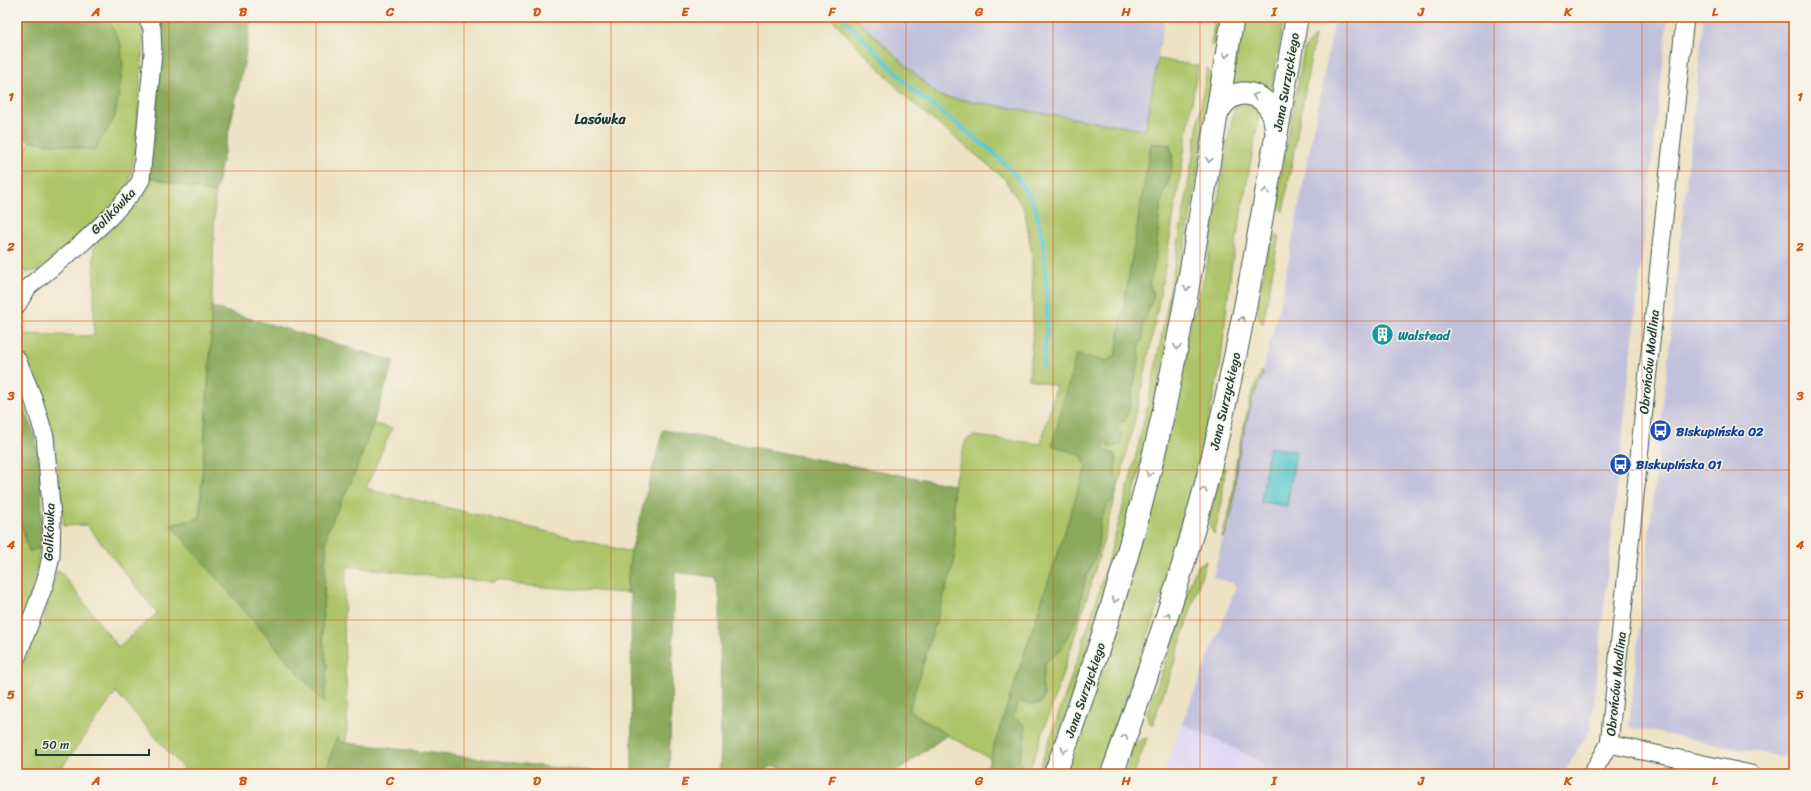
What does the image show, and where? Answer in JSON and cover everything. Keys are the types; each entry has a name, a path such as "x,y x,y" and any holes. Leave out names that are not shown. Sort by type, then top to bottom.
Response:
{"main road":[{"name":"Jana Surzyckiego","path":"1055,774 1107,625 1129,552 1153,456 1174,361 1233,17"},
{"name":"Jana Surzyckiego","path":"1112,774 1170,608 1207,480 1235,358 1297,17"},
{"path":"1215,121 1220,108 1227,100 1242,94 1254,95 1265,101 1272,111 1276,122 1276,139"}],"street":[{"name":"Golikówka","path":"17,305 28,287 82,243 110,217 136,188 140,180 153,53 152,28 147,17"},
{"name":"Obrońców Modlina","path":"1592,774 1609,744 1685,17"},
{"name":"Golikówka","path":"17,360 33,398 45,438 52,517 51,556 45,583 17,657"},
{"path":"1609,744 1751,774"}],"shaded area":[{"path":"854,17 1165,17 1145,130 939,96"},
{"path":"1335,17 1668,17 1591,728 1563,774 1260,774 1264,763 1182,723 1237,585 1213,577 1231,507 1236,463 1252,398 1262,374 1281,300"},
{"path":"1704,17 1794,17 1794,759 1629,727"},
{"path":"1182,723 1264,763 1260,774 1163,774"}],"green space":[{"path":"17,17 107,17 121,45 123,67 115,117 95,150 17,139"},
{"path":"107,17 138,17 144,35 135,151 129,182 112,208 37,271 25,272 17,260 17,170 30,141 95,149 121,45"},
{"path":"153,17 251,17 245,59 215,193 149,177 156,120 159,73"},
{"path":"830,17 854,17 939,96 1145,130 1158,59 1198,66 1161,292 1133,427 1111,515 1085,602 1058,688 1028,774 1022,774 1023,770 1019,758 1025,739 1025,725 1013,719 1019,701 1029,704 1044,697 1042,681 1046,661 1060,651 1081,601 1085,580 1092,565 1101,519 1108,505 1114,499 1118,482 1115,476 1116,459 1113,453 1103,451 1102,442 1106,443 1130,406 1139,360 1139,346 1143,338 1142,327 1148,313 1153,292 1149,284 1152,276 1161,205 1172,168 1173,161 1170,145 1151,143 1116,354 1108,361 1076,356 1082,456 1086,467 990,758 947,735 909,710 955,559 953,485 966,440 973,436 1041,444 1056,386 1029,379 1033,329 1032,257 1025,211 1004,178 909,100"},
{"path":"1215,17 1224,17 1219,41 1211,46"},
{"path":"1241,17 1284,17 1271,93 1261,87 1248,83 1231,86"},
{"path":"1315,36 1283,212 1279,208 1277,197 1304,49"},
{"path":"1207,68 1213,77 1173,321 1127,525 1046,774 1037,774 1083,643 1110,555 1144,421 1186,201"},
{"path":"1246,101 1258,110 1259,116 1231,269 1220,368 1189,498 1153,622 1098,774 1064,774 1206,270 1233,112 1236,106"},
{"path":"1151,143 1170,145 1172,161 1170,175 1159,215 1156,255 1149,284 1154,296 1143,321 1143,338 1139,346 1139,360 1130,399 1130,406 1124,422 1121,422 1117,427 1121,432 1121,445 1108,447 1106,443 1102,442 1105,449 1103,451 1113,453 1116,459 1115,476 1118,482 1114,499 1108,505 1101,519 1097,553 1085,580 1078,617 1060,651 1046,661 1042,681 1044,697 1040,704 1029,704 1019,701 1014,718 1025,725 1024,745 1019,758 1023,770 1022,774 985,774 1086,467 1082,456 1052,445 1076,355 1108,361 1116,354"},
{"path":"149,177 215,193 211,340 199,518 172,525 327,666 322,632 327,531 354,475 373,424 392,428 366,488 631,552 626,593 519,585 500,579 494,581 470,580 347,566 344,628 347,721 344,748 336,774 188,774 116,692 57,774 17,774 17,678 43,621 57,570 63,575 118,647 157,613 87,525 64,526 56,450 52,430 17,339 17,334 94,336 94,243 127,214 141,197"},
{"path":"1279,235 1263,324 1259,318 1257,307 1268,248 1273,238"},
{"path":"211,307 394,361 354,475 327,531 322,632 327,666 324,703 171,525 200,518 211,340"},
{"path":"1262,371 1263,375 1252,400 1237,462 1233,507 1225,536 1222,538 1231,505 1237,456 1251,396"},
{"path":"17,390 35,437 40,464 42,520 40,548 29,551 17,510"},
{"path":"663,430 953,485 955,559 909,710 947,735 893,774 813,774 772,766 759,774 719,774 721,751 720,600 715,577 675,572 669,774 632,774 631,594 626,593 631,552"},
{"path":"1222,468 1225,468 1222,503 1214,534 1210,528 1209,520"},
{"path":"17,510 29,551 40,548 32,592 17,626"},
{"path":"1206,561 1176,657 1152,726 1148,722 1147,713 1168,654 1194,572 1199,565"},
{"path":"337,737 339,742 567,769 630,774 325,774"},
{"path":"1147,738 1134,774 1125,774 1132,752 1138,742"}],"water":[{"path":"1269,447 1296,451 1287,506 1261,502"}],"waterway":[{"path":"842,17 914,91 993,152 1012,171 1028,193 1036,210 1043,241 1047,291 1047,330 1043,367"}],"place":[{"name":"Walstead","path":"1382,335"},
{"name":"Biskupińska 02","path":"1661,431"},
{"name":"Biskupińska 01","path":"1620,464"}],"district":[{"name":"Lasówka","path":"600,119"}]}
